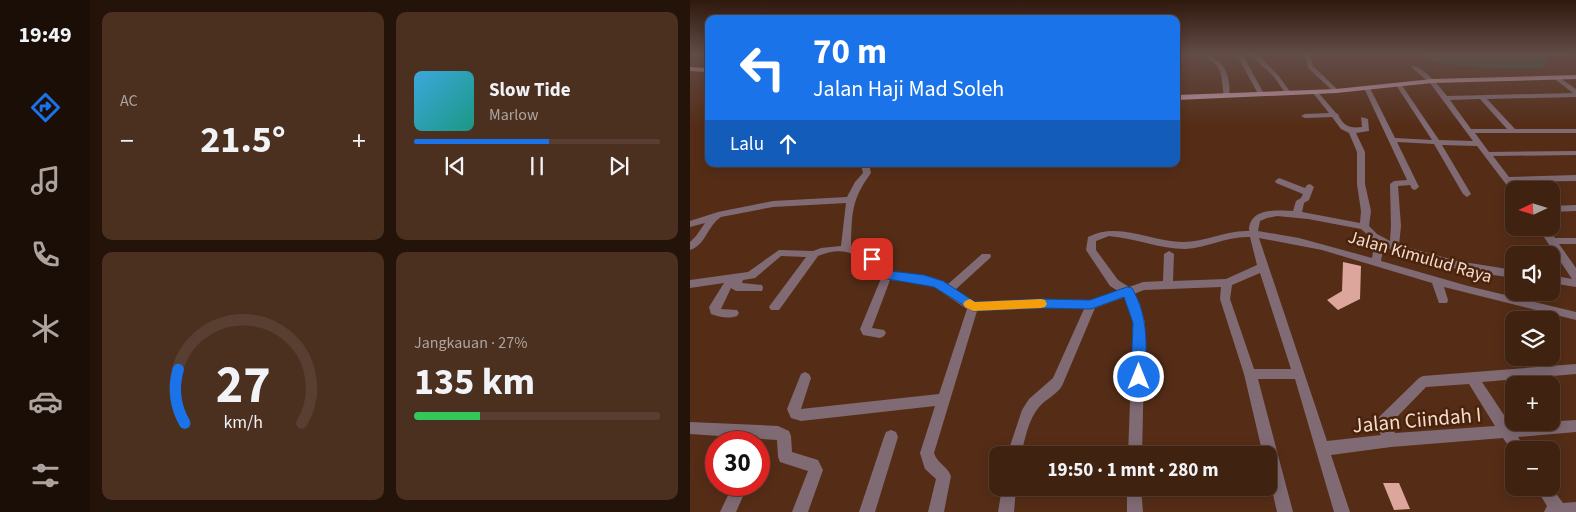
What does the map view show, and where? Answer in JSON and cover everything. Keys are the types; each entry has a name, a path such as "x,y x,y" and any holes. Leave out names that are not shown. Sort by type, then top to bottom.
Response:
{"main road":[{"path":"1180,98 1336,91 1431,81 1527,78"}],"street":[{"path":"1223,78 1227,96"},
{"path":"1252,78 1261,94"},
{"path":"1277,78 1288,94"},
{"path":"1322,78 1336,91"},
{"path":"1427,78 1446,98 1507,180 1576,178"},
{"path":"1556,78 1576,93"},
{"path":"1399,85 1437,142 1467,194"},
{"path":"1367,88 1414,185 1394,184 1396,226 1394,247"},
{"path":"1315,92 1344,127 1351,131 1362,156 1361,184 1366,211 1364,226 1369,233 1394,247 1481,270 1505,273"},
{"path":"1446,98 1576,93"},
{"path":"1482,98 1513,131"},
{"path":"1305,116 1336,115"},
{"path":"1351,131 1366,129 1364,119"},
{"path":"1470,132 1576,130"},
{"path":"1393,140 1479,144"},
{"path":"1486,154 1576,153"},
{"path":"846,249 846,218 851,200 860,180 867,173 866,167"},
{"path":"1279,181 1308,190 1305,200 1300,202 1297,214"},
{"path":"690,224 764,205 851,200"},
{"path":"1560,209 1576,208"},
{"path":"1342,512 1298,374 1287,333 1253,234 1253,223 1263,215 1279,213 1297,214 1364,226"},
{"path":"690,247 702,238 711,218"},
{"name":"Jalan Kimulud Raya","path":"1127,291 1114,283 1091,250 1091,239 1095,236 1116,234 1187,246 1226,235 1253,234 1314,245 1436,281 1576,316"},
{"path":"1549,236 1576,276"},
{"path":"1376,262 1380,239"},
{"path":"1552,241 1576,241"},
{"path":"690,284 755,273 779,253 814,254 821,251 846,249 858,250 866,255 886,275 924,280 949,289 973,306 1091,305 1143,286 1227,283 1263,266"},
{"path":"775,307 814,254"},
{"path":"1168,285 1169,254"},
{"path":"949,289 986,256"},
{"path":"880,333 871,334 866,329 886,275"},
{"path":"736,277 736,287 758,288"},
{"path":"733,313 720,313 715,311 715,307 736,277"},
{"path":"1560,280 1576,282"},
{"path":"1436,281 1443,300"},
{"path":"1227,283 1224,299 1250,374 1285,512"},
{"path":"1127,291 1134,304 1139,323 1135,446"},
{"path":"1017,446 1034,403 1055,387 1058,382 1091,305"},
{"path":"936,512 944,476 930,464 927,453 973,306"},
{"path":"1391,440 1384,427 1384,421 1420,384 1425,382 1576,369"},
{"path":"1250,374 1298,374"},
{"path":"805,378 794,409 796,414 801,415 944,399"},
{"path":"1472,378 1514,441"},
{"name":"Jalan Ciindah I","path":"1322,449 1391,440 1576,426"},
{"path":"690,428 784,436 785,457 812,465 816,470 800,512"},
{"path":"867,512 891,437"},
{"path":"728,512 736,496"},
{"path":"1006,512 1008,496"},
{"path":"1134,496 1135,512"},
{"path":"1549,496 1559,511"},
{"path":"1551,512 1576,510"}],"building":[{"path":"1343,262 1361,266 1360,299 1338,310 1327,300 1342,291"},
{"path":"1383,483 1399,483 1410,509 1394,510"}],"slow traffic":[{"path":"970,304 973,306 1041,304"}],"route":[{"path":"872,259 886,275 924,280 938,284 949,289 973,306 1091,305 1127,291 1134,304 1139,323 1139,377"}]}
